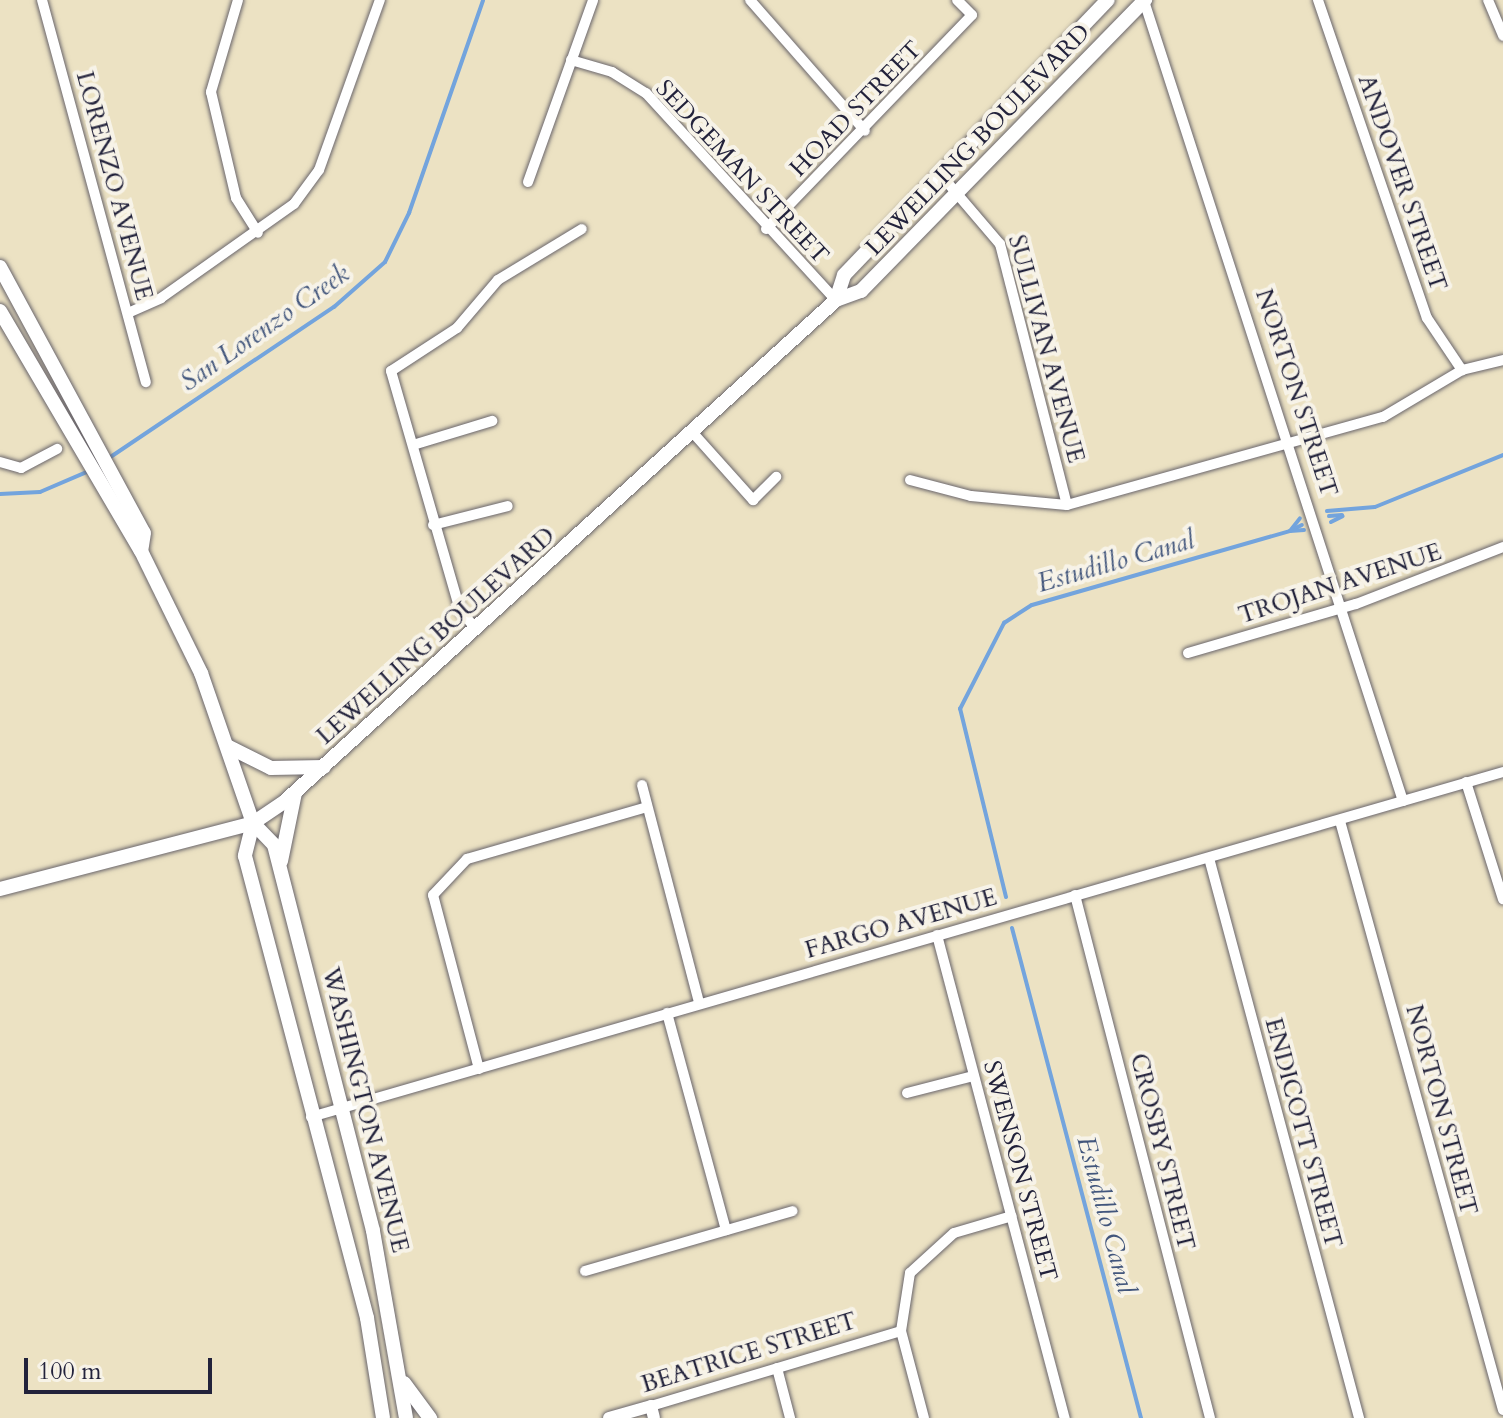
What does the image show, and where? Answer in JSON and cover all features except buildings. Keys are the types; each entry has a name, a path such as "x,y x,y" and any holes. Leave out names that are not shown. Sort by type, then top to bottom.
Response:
{"main road":[{"name":"LEWELLING BOULEVARD","path":"836,300 844,275 1108,0"},
{"name":"LEWELLING BOULEVARD","path":"0,889 253,823 295,793 694,434 836,300 861,291 1144,0"},
{"name":"WASHINGTON AVENUE","path":"0,267 144,533 141,551"},
{"name":"WASHINGTON AVENUE","path":"0,311 102,490 141,551 229,747 253,823 274,845 342,1109 403,1381 406,1418"},
{"path":"229,747 271,768 324,767"},
{"path":"280,869 295,793"},
{"name":"WASHINGTON AVENUE","path":"253,823 245,856 311,1117 367,1318 383,1418"},
{"path":"403,1381 430,1418"}],"street":[{"name":"LORENZO AVENUE","path":"42,0 146,382"},
{"path":"238,0 211,92 236,198 258,233"},
{"path":"128,313 258,233 319,170 380,0"},
{"path":"528,182 593,0"},
{"path":"750,0 865,131"},
{"name":"HOAD STREET","path":"766,229 865,131 972,15 957,0"},
{"name":"NORTON STREET","path":"1144,0 1291,443 1403,801"},
{"name":"ANDOVER STREET","path":"1318,0 1427,318 1462,370"},
{"path":"1488,0 1503,36"},
{"name":"SEDGEMAN STREET","path":"571,60 612,72 646,93 766,229 836,300"},
{"name":"SULLIVAN AVENUE","path":"941,175 1000,244 1067,505"},
{"path":"476,629 460,610 391,371 457,328 498,280 582,229"},
{"path":"910,480 971,496 1067,505 1383,417 1462,370 1503,360"},
{"path":"413,445 492,421"},
{"path":"694,434 753,500 776,477"},
{"path":"0,462 21,468 57,449"},
{"path":"433,525 508,506"},
{"name":"TROJAN AVENUE","path":"1188,653 1344,608 1503,547"},
{"name":"FARGO AVENUE","path":"311,1117 1503,772"},
{"path":"1466,782 1503,899"},
{"path":"642,785 699,1003"},
{"path":"479,1069 433,895 467,859 647,807"},
{"name":"NORTON STREET","path":"1340,821 1503,1410"},
{"name":"ENDICOTT STREET","path":"1209,858 1359,1418"},
{"name":"CROSBY STREET","path":"1075,895 1210,1418"},
{"name":"SWENSON STREET","path":"937,935 1065,1418"},
{"path":"667,1013 726,1230"},
{"path":"907,1093 973,1076"},
{"path":"585,1271 793,1211"},
{"path":"924,1418 901,1331 910,1273 954,1233 1012,1216"},
{"name":"BEATRICE STREET","path":"609,1418 652,1412 777,1368 901,1331"},
{"path":"777,1368 790,1418"}],"waterway":[{"name":"San Lorenzo Creek","path":"106,460 334,307 385,262 409,213 483,0"},
{"name":"Estudillo Canal","path":"1327,511 1375,507 1503,455"},
{"name":"San Lorenzo Creek","path":"0,494 40,492 89,471"},
{"name":"Estudillo Canal","path":"1329,516 1342,515"},
{"name":"Estudillo Canal","path":"1331,522 1343,516"},
{"name":"Estudillo Canal","path":"1006,897 960,709 1004,623 1032,605 1290,531 1300,518"},
{"name":"Estudillo Canal","path":"1292,530 1302,525"},
{"name":"Estudillo Canal","path":"1290,531 1304,530"},
{"name":"Estudillo Canal","path":"1012,928 1141,1418"}]}
